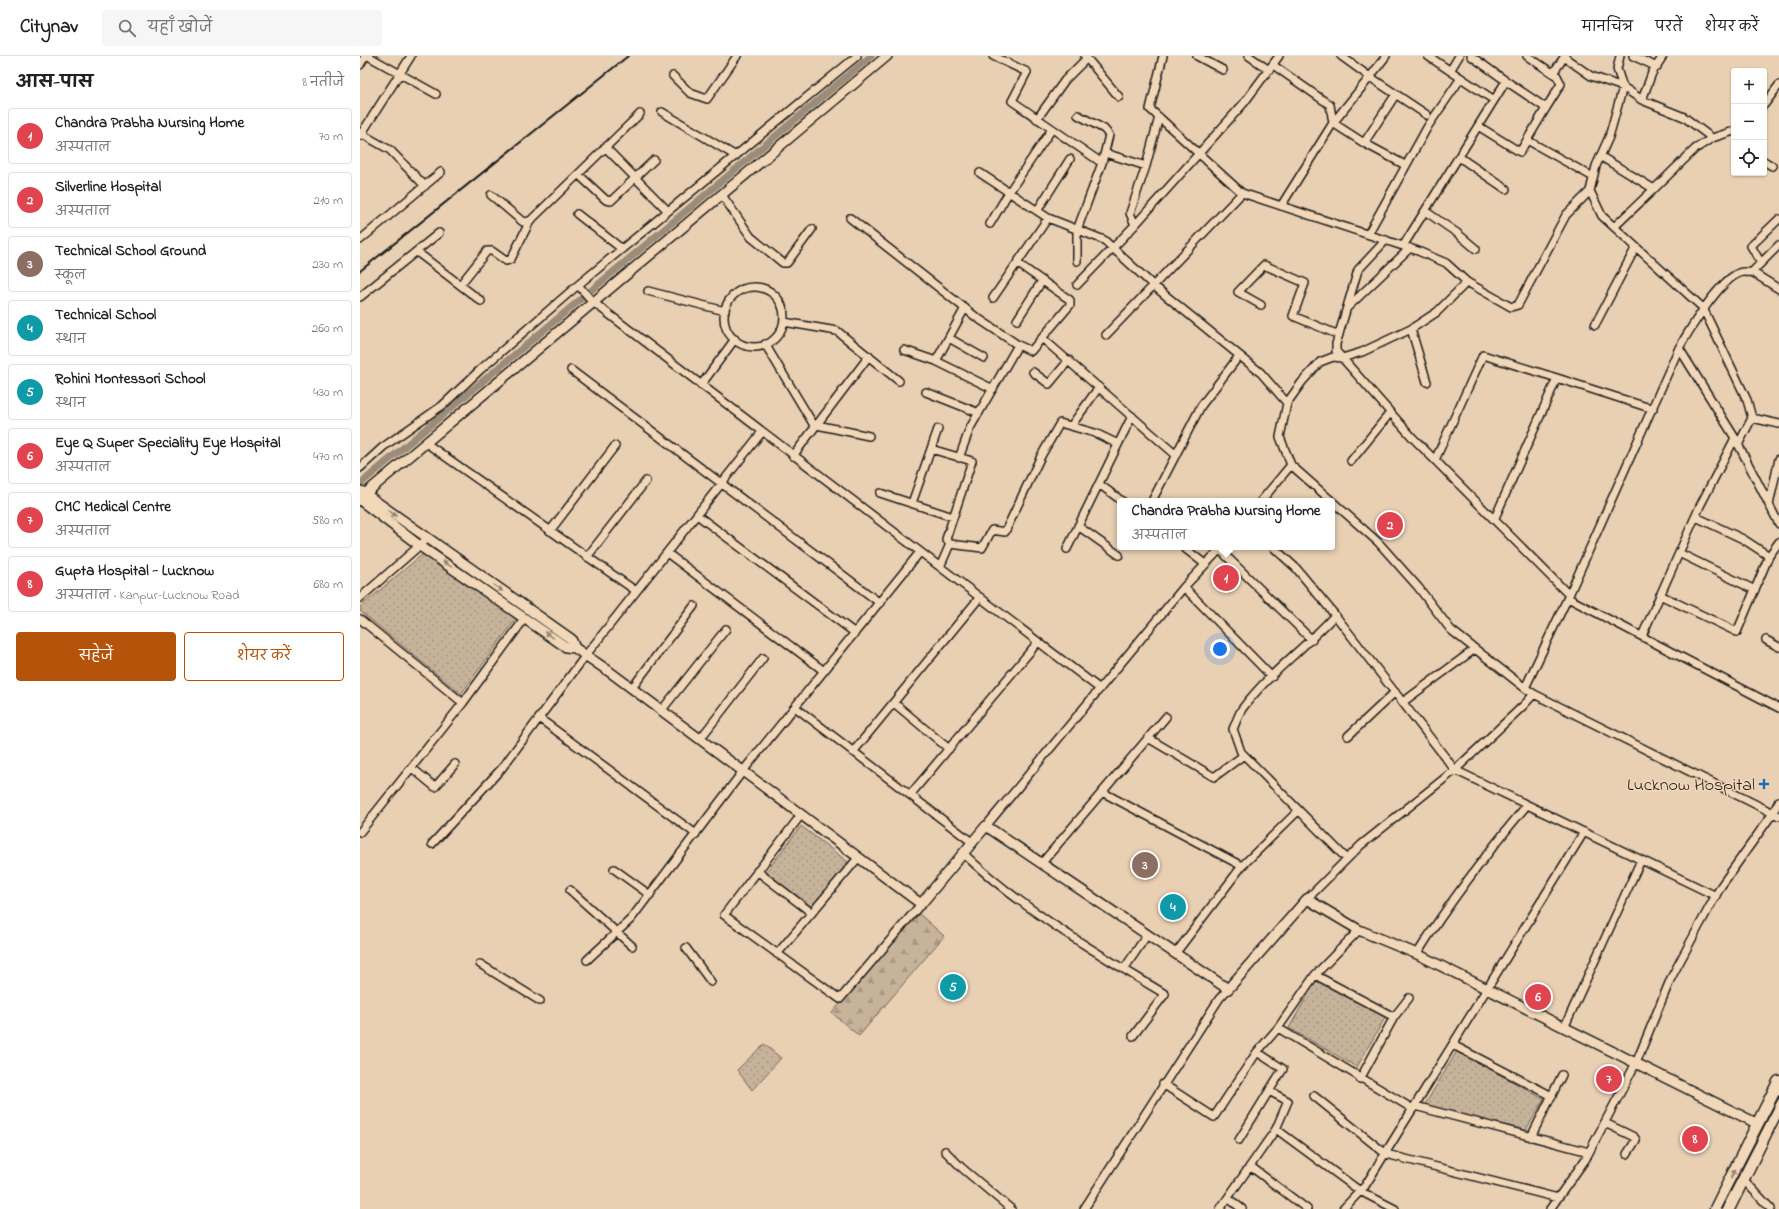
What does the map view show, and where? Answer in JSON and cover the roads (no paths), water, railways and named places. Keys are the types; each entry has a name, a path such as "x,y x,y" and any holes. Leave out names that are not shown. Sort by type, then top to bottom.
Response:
{"highway":[{"path":"1728,1209 1769,1123 1779,1082"},
{"path":"1716,1209 1779,1105"}],"street":[{"path":"360,65 367,56 436,94"},
{"path":"411,56 361,134 390,150 425,186"},
{"path":"673,76 690,93 708,99 738,56"},
{"path":"360,468 383,447 443,405 481,369 580,287 622,249 857,56"},
{"path":"886,56 722,195 592,301 426,443 361,495 525,618 566,646 574,648 586,655 632,688 921,904"},
{"path":"993,56 1027,72 1012,101 1102,163"},
{"path":"1163,56 1150,110 1242,193 1386,240 1446,263 1467,282 1511,307 1518,305 1566,215 1590,191 1593,177 1608,137 1623,87 1617,69 1620,56"},
{"path":"1197,56 1223,70"},
{"path":"1249,56 1330,105 1333,123 1364,143 1405,165"},
{"path":"1077,285 1135,225 1244,103 1279,56"},
{"path":"1341,56 1427,115"},
{"path":"1281,206 1333,123 1386,56"},
{"path":"1428,56 1494,100"},
{"path":"1450,70 1459,56"},
{"path":"1471,56 1546,108"},
{"path":"1478,126 1520,152 1561,84 1557,76 1527,56"},
{"path":"1633,56 1657,67"},
{"path":"1642,100 1663,56"},
{"path":"1037,119 1065,80 1086,57 1119,96"},
{"path":"1553,73 1564,57 1591,76 1623,87 1642,100 1684,117 1712,138"},
{"path":"1368,234 1428,126 1461,78"},
{"path":"1348,307 1406,247 1424,211 1506,81"},
{"path":"1765,104 1779,85"},
{"path":"1364,143 1396,94"},
{"path":"662,112 736,156"},
{"path":"460,285 487,251 492,251 506,260 511,259 530,221 640,114"},
{"path":"1077,260 1077,230 1102,163 1109,135 1104,129 1078,115"},
{"path":"1135,225 1130,213 1146,166 1159,118"},
{"path":"990,224 1009,192 1052,129"},
{"path":"1614,227 1695,149 1712,138 1731,132"},
{"path":"1726,134 1731,137"},
{"path":"1527,140 1593,177"},
{"path":"605,147 668,211"},
{"path":"1105,153 1146,166"},
{"path":"1600,156 1654,189"},
{"path":"1459,157 1506,189"},
{"path":"1037,211 1070,159"},
{"path":"579,175 606,200 611,201 654,160"},
{"path":"1767,163 1772,166"},
{"path":"360,240 441,172"},
{"path":"980,173 1048,218 1104,240 1154,286 1261,374 1287,403"},
{"path":"1590,191 1602,216 1703,308 1747,400 1752,418 1736,442 1696,517 1642,636"},
{"path":"1106,335 1242,193"},
{"path":"491,195 524,222 530,221"},
{"path":"722,195 751,237 783,262 787,262 812,229"},
{"path":"1424,211 1457,233 1476,249"},
{"path":"577,214 622,249"},
{"path":"850,218 965,308 1018,345 1031,351 1070,305 1070,300 1017,263"},
{"path":"993,298 1048,218"},
{"path":"1761,263 1751,246 1779,219"},
{"path":"360,297 439,233"},
{"path":"1386,240 1358,270 1336,348 1342,358 1390,413 1569,596 1779,708"},
{"path":"1752,272 1779,245"},
{"path":"1595,325 1636,247"},
{"path":"417,252 481,301"},
{"path":"1261,306 1238,292 1264,265 1305,283 1293,316 1339,335"},
{"path":"1525,688 1569,596 1679,348 1703,308 1728,281 1740,272 1752,272 1779,289"},
{"path":"1017,320 1042,281"},
{"path":"1328,498 1291,465 1280,437 1287,403 1302,382 1320,362 1333,356 1342,358 1369,349 1411,329 1437,312 1467,282"},
{"path":"580,287 592,301 1100,689"},
{"path":"750,287 760,287 771,292 779,300 783,310 784,322 778,334 771,341 765,344 749,346 735,339 729,334 725,324 725,311 728,302 737,292 750,287"},
{"path":"648,290 725,311"},
{"path":"936,361 965,308"},
{"path":"784,322 837,331 899,381"},
{"path":"1411,329 1427,382"},
{"path":"949,338 984,358"},
{"path":"1042,338 1099,386 1176,455"},
{"path":"701,385 735,339"},
{"path":"765,344 816,426 869,436"},
{"path":"959,458 970,428 1018,345"},
{"path":"1679,348 1736,442 1779,524"},
{"path":"904,350 936,361 993,388"},
{"path":"1435,460 1483,355 1653,409"},
{"path":"793,456 869,356"},
{"path":"1154,498 1201,406 1239,356"},
{"path":"1033,372 1049,384 1069,360"},
{"path":"571,370 722,482 880,603"},
{"path":"1494,520 1557,378"},
{"path":"1071,426 1099,386"},
{"path":"926,392 979,413"},
{"path":"1351,461 1390,413"},
{"path":"1067,549 1132,416"},
{"path":"1752,418 1779,424"},
{"path":"931,449 972,462 946,539 950,544 982,548 992,530 1005,532 1058,426 1063,423 1095,433 1118,444"},
{"path":"912,503 938,429"},
{"path":"432,844 502,768 586,655 762,432"},
{"path":"426,443 636,592"},
{"path":"550,531 615,446"},
{"path":"1769,505 1779,459"},
{"path":"1264,498 1291,465"},
{"path":"587,557 646,481"},
{"path":"1099,484 1118,498"},
{"path":"880,493 953,517"},
{"path":"1335,504 1378,542 1418,587 1451,630 1525,688 1534,694 1776,814"},
{"path":"697,514 855,633"},
{"path":"1696,517 1743,539 1769,556"},
{"path":"1078,526 1118,555"},
{"path":"360,598 424,542"},
{"path":"424,542 571,639 574,648"},
{"path":"1660,595 1737,632 1769,556 1779,542"},
{"path":"940,567 950,544"},
{"path":"1187,550 1205,564"},
{"path":"801,815 724,915 840,999 964,854 1184,587 1219,550"},
{"path":"1223,550 1312,640"},
{"path":"1276,550 1296,568 1335,614 1455,770 1716,896"},
{"path":"587,960 631,919 743,771 920,552"},
{"path":"667,553 824,671"},
{"path":"1679,553 1754,590"},
{"path":"1184,587 1272,677"},
{"path":"854,752 980,597"},
{"path":"632,688 694,606"},
{"path":"1335,614 1312,640 1272,677 1241,710 1233,729 1241,752 1347,859"},
{"path":"360,618 463,703"},
{"path":"360,832 463,703 525,618"},
{"path":"662,711 726,629"},
{"path":"1766,640 1779,647"},
{"path":"910,795 1038,642"},
{"path":"1403,702 1475,649"},
{"path":"700,739 763,658"},
{"path":"1348,736 1395,692"},
{"path":"1084,1209 1219,999 1307,899 1361,845 1455,770 1534,694"},
{"path":"894,703 949,749"},
{"path":"795,707 973,843"},
{"path":"1042,864 1166,717"},
{"path":"539,718 696,834"},
{"path":"1148,738 1214,777 1244,755"},
{"path":"412,768 435,787 455,764"},
{"path":"1102,792 1242,866"},
{"path":"1550,1209 1589,1152 1636,1063 1671,978 1716,896 1776,814 1779,801"},
{"path":"1417,954 1448,904 1527,804"},
{"path":"1175,954 1242,866 1298,811"},
{"path":"986,826 1228,989"},
{"path":"1343,1209 1365,1186 1386,1154 1584,832"},
{"path":"964,854 990,878 1029,909 1165,994 1133,1036"},
{"path":"777,954 858,858"},
{"path":"1564,1028 1641,860"},
{"path":"614,869 650,895"},
{"path":"757,871 812,913"},
{"path":"570,890 632,946"},
{"path":"1307,899 1359,930 1417,954 1636,1063 1769,1123"},
{"path":"1163,1084 1214,1117 1257,1052 1278,1028 1315,975 1359,930"},
{"path":"1124,969 1147,935"},
{"path":"686,948 711,982"},
{"path":"480,964 540,1001"},
{"path":"1315,975 1394,1017"},
{"path":"1360,1079 1394,1017 1409,998"},
{"path":"1278,1028 1360,1079 1414,1107 1589,1152"},
{"path":"1453,1045 1552,1096"},
{"path":"1239,1140 1283,1069 1257,1052"},
{"path":"1531,1137 1562,1075"},
{"path":"1220,1209 1276,1129 1288,1102 1269,1091"},
{"path":"1314,1096 1386,1154 1558,1198"},
{"path":"1604,1123 1636,1140 1627,1154"},
{"path":"1276,1129 1360,1191 1395,1209"},
{"path":"945,1150 962,1168 1011,1209"},
{"path":"1250,1166 1307,1209"},
{"path":"1743,1179 1771,1209"},
{"path":"1228,1198 1242,1209"}],"waterway":[{"path":"360,484 871,56"}],"railway":[{"path":"360,271 628,56"},
{"path":"1721,1209 1779,1096"}],"place":[{"name":"Silverline Hospital","path":"1390,525"},
{"name":"Chandra Prabha Nursing Home","path":"1226,578"},
{"name":"Lucknow Hospital","path":"1764,784"},
{"name":"Technical School Ground","path":"1145,865"},
{"name":"Technical School","path":"1173,907"},
{"name":"Rohini Montessori School","path":"953,987"},
{"name":"Eye Q Super Speciality Eye Hospital","path":"1538,997"},
{"name":"CMC Medical Centre","path":"1609,1079"},
{"name":"Gupta Hospital - Lucknow","path":"1695,1139"}]}
